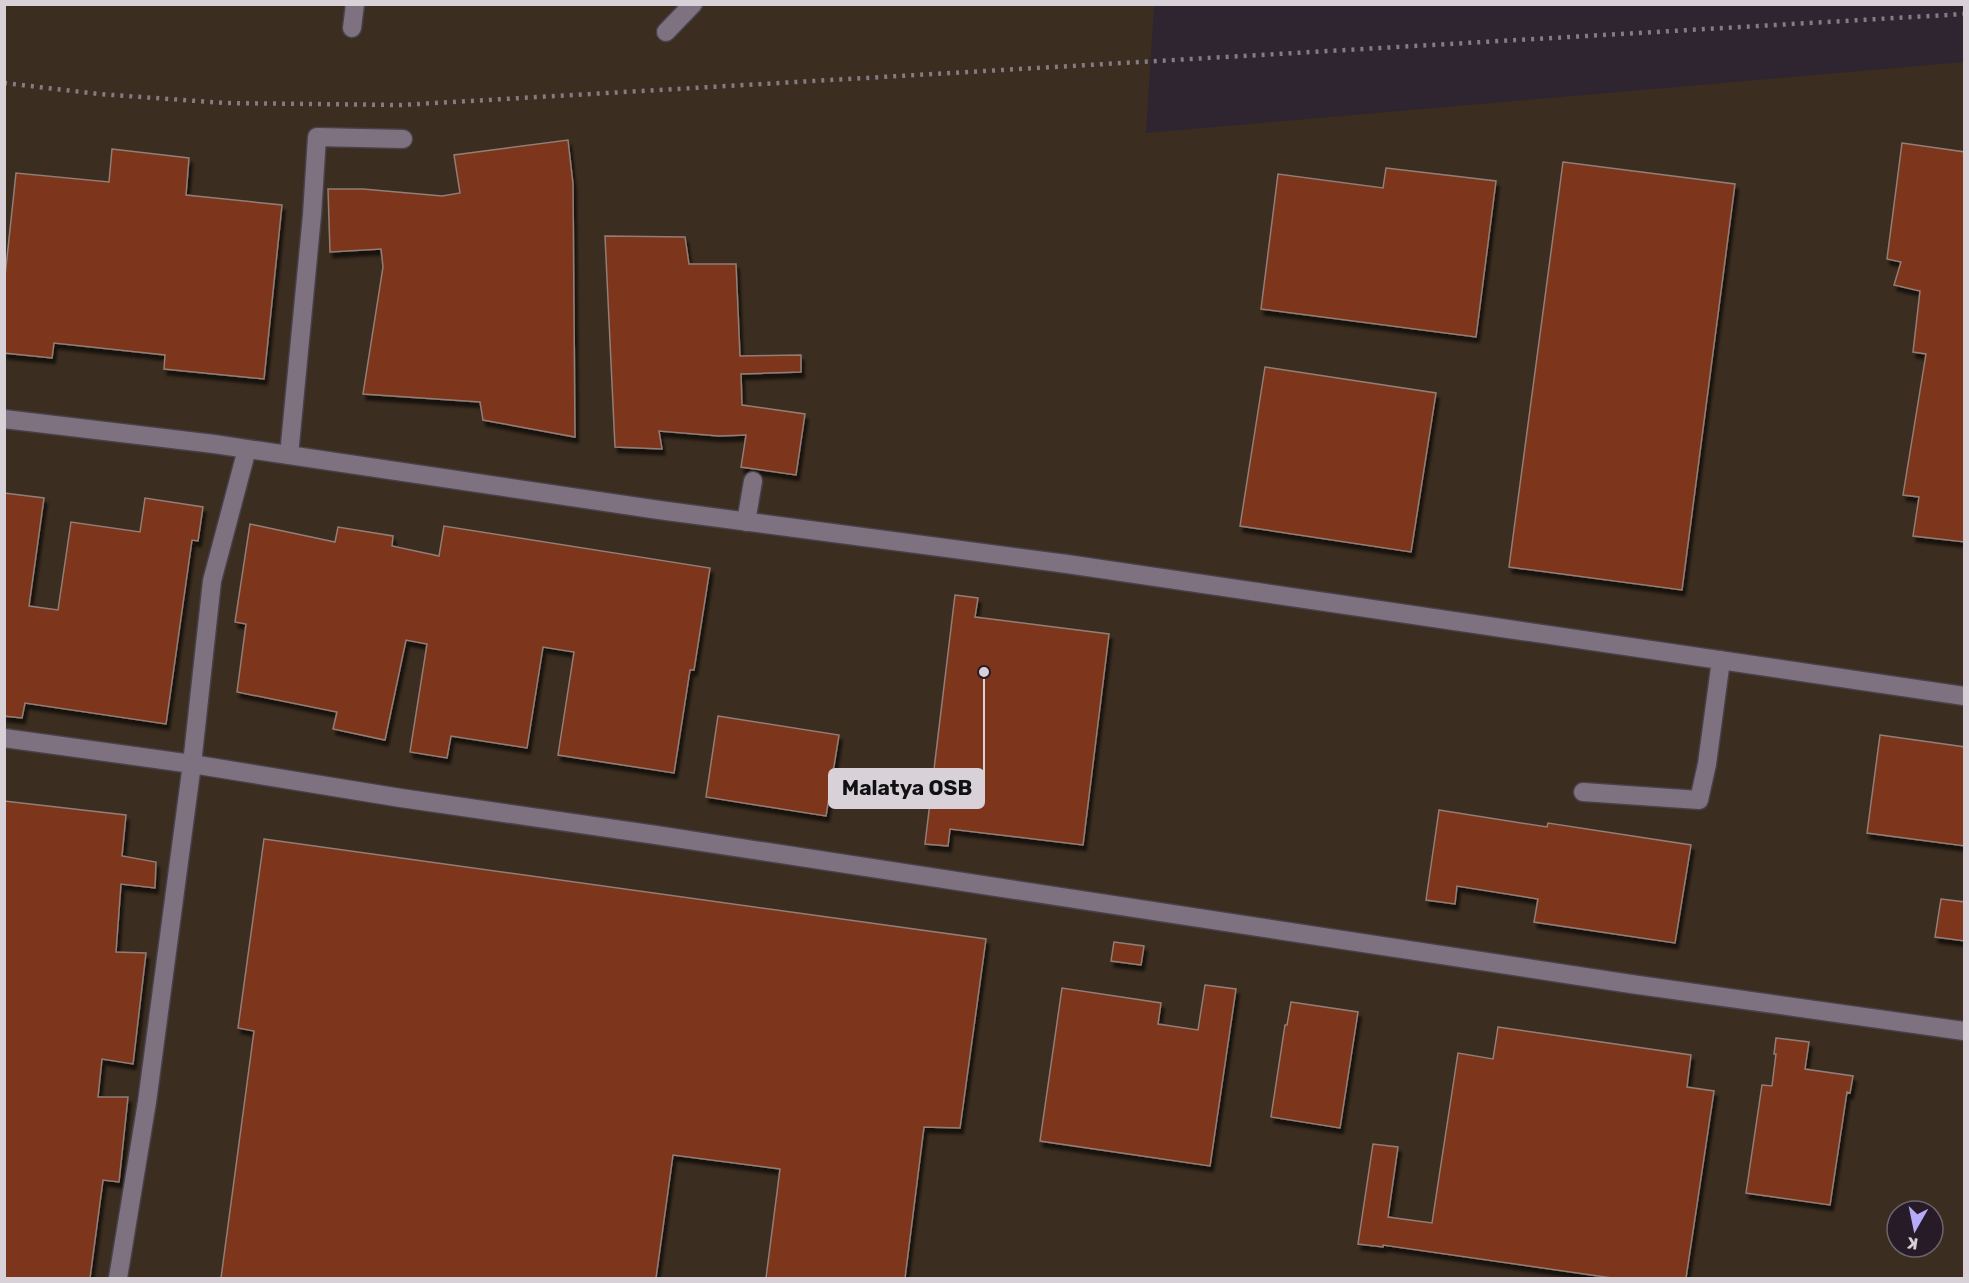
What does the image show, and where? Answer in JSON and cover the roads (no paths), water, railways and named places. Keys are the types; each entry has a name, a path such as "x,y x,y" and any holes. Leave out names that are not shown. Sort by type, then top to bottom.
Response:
{"street":[{"path":"352,28 355,4"},
{"path":"666,32 693,4"},
{"path":"289,455 312,215 317,137 403,140"},
{"path":"4,419 247,449 746,522 1067,564 1965,696"},
{"path":"118,1278 147,1102 192,764 212,581 247,449"},
{"path":"746,522 753,481"},
{"path":"1583,792 1699,800 1707,764 1721,660"},
{"path":"4,738 192,764 400,798 679,838 1631,984 1965,1031"}],"railway":[{"path":"4,83 99,94 225,103 401,105 1964,14"}],"place":[{"name":"Malatya OSB","path":"984,672"}]}
